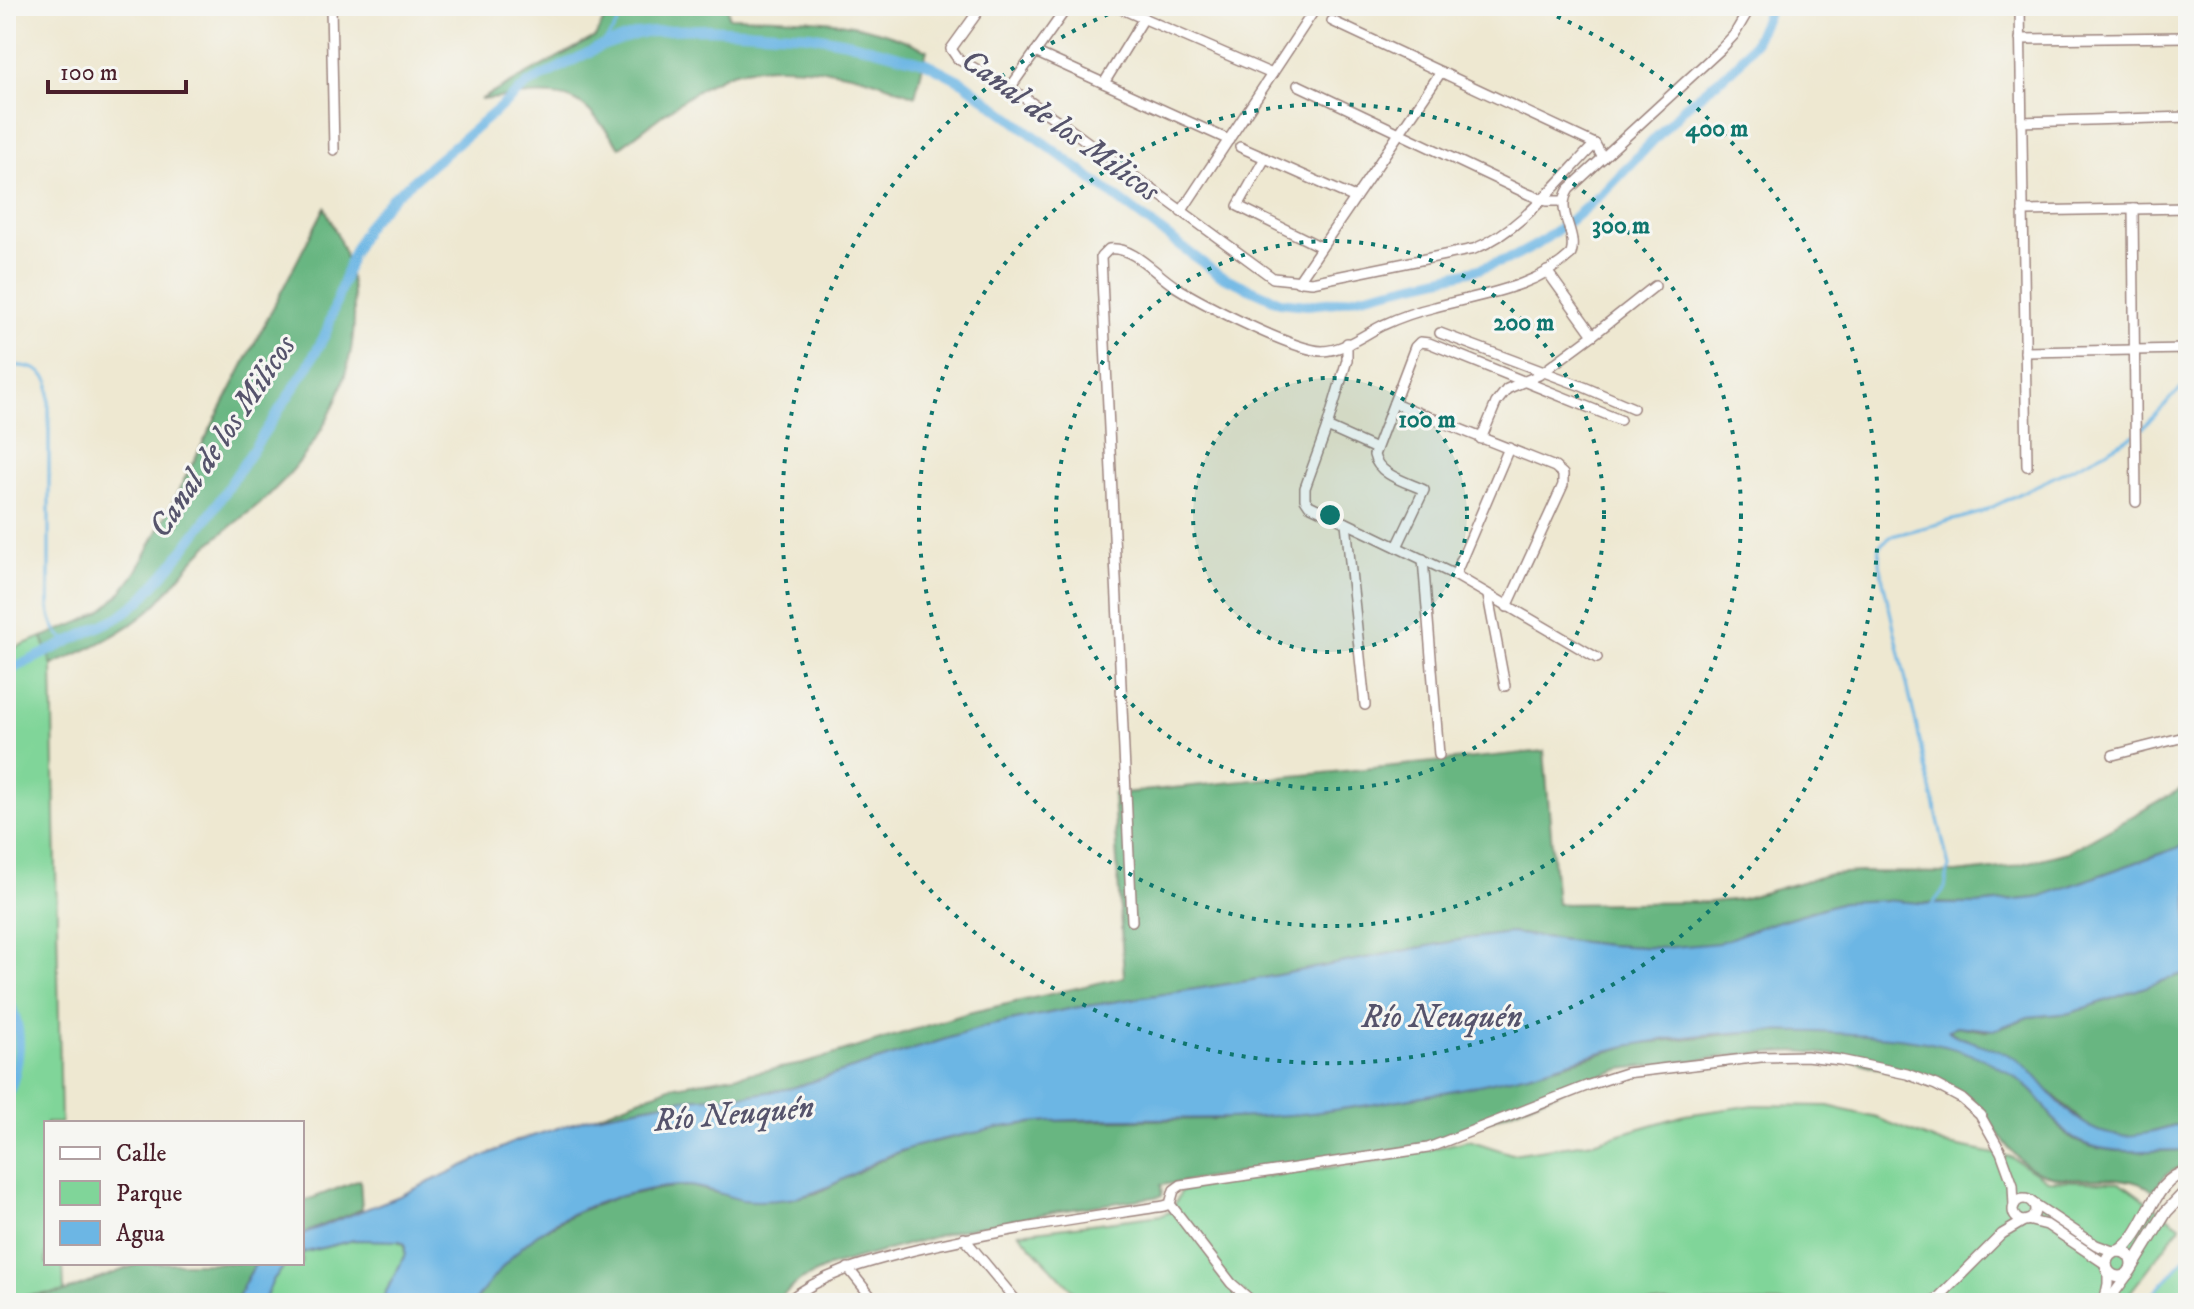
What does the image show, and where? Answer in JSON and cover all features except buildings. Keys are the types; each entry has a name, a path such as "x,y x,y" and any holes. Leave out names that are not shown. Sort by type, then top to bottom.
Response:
{"street":[{"path":"331,6 334,150"},
{"path":"982,6 951,49 958,59 1010,88 1273,278 1312,282 1474,249 1490,243 1541,199 1595,144"},
{"path":"1010,88 1068,6"},
{"path":"1115,6 1272,74"},
{"path":"1181,212 1315,9 1309,6"},
{"path":"1132,921 1100,264 1105,252 1115,248 1129,252 1175,287 1206,304 1298,346 1322,351 1417,311 1503,291 1547,271 1571,254 1573,244 1563,201 1569,189 1721,49 1734,35 1751,6"},
{"path":"2020,6 2027,466"},
{"path":"1104,83 1144,18"},
{"path":"1332,21 1595,144 1603,158"},
{"path":"2020,39 2188,37"},
{"path":"1035,52 1229,140"},
{"path":"1298,282 1441,72"},
{"path":"1298,85 1541,199 1563,201"},
{"path":"2021,122 2188,117"},
{"path":"1240,147 1355,198"},
{"path":"1265,158 1238,206 1321,247"},
{"path":"2023,211 2188,208"},
{"path":"2133,209 2136,502"},
{"path":"1547,271 1593,335"},
{"path":"1481,439 1496,403 1507,389 1544,371 1655,286"},
{"path":"1440,333 1633,408"},
{"path":"1397,547 1424,490 1381,470 1374,455 1415,347 1420,342 1620,420"},
{"path":"1347,343 1347,360 1305,488 1305,499 1309,505 1455,575 1597,658"},
{"path":"2025,352 2188,349"},
{"path":"1394,403 1555,467 1563,474 1563,485 1507,607"},
{"path":"1327,427 1376,449"},
{"path":"1455,575 1509,448"},
{"path":"1346,523 1365,705"},
{"path":"1423,559 1439,755"},
{"path":"1488,596 1505,686"},
{"path":"2113,755 2188,736"},
{"path":"1170,1204 1174,1190 1181,1185 1409,1152 1438,1145 1626,1073 1782,1056 1840,1060 1907,1074 1949,1091 1980,1115 2035,1213 2002,1234 1933,1303"},
{"path":"2009,1171 2016,1216 2047,1225 2118,1277 2130,1271"},
{"path":"2106,1303 2108,1257 2135,1236 2165,1184 2188,1171"},
{"path":"2106,1303 2130,1271 2166,1212 2188,1189"},
{"path":"2002,1234 2014,1208 2021,1200 2030,1201 2096,1245 2130,1257 2130,1271"},
{"path":"785,1303 816,1282 848,1268 964,1238 1170,1204"},
{"path":"1170,1204 1231,1283 1254,1303"},
{"path":"964,1238 1018,1303"},
{"path":"848,1268 876,1303"}],"green space":[{"path":"611,7 728,7 729,17 806,19 854,25 927,50 915,96 845,73 799,68 749,69 722,77 696,92 620,147 588,110 566,97 529,95 480,100 595,37"},
{"path":"325,207 344,252 352,286 354,319 351,352 343,383 313,442 270,494 204,549 152,608 117,634 52,665 42,637 96,614 116,598 137,571"},
{"path":"42,637 52,665 61,1121 44,1121 44,1265 63,1265 64,1292 6,1298 6,651"},
{"path":"1544,751 1557,904 1711,902 1741,899 1830,874 1956,873 2010,867 2068,852 2188,785 2188,844 2036,898 1977,904 1843,902 1766,925 1718,944 1662,948 1607,945 1510,933 1465,939 987,1026 792,1088 750,1095 685,1099 595,1116 670,1087 803,1064 968,1013 1124,977 1113,794"},
{"path":"2188,972 2188,1122 2150,1133 2124,1138 2087,1126 2051,1093 1948,1030 1957,1026 1985,1031 2028,1017 2071,1013"},
{"path":"1758,1031 1870,1034 1954,1047 1987,1059 2016,1077 2074,1140 2115,1151 2188,1150 2188,1162 2167,1174 2153,1190 2124,1180 2047,1175 2023,1163 1964,1095 1835,1055 1796,1051 1758,1053 1621,1069 1451,1136 1413,1147 1161,1185 1162,1196 955,1231 828,1267 801,1280 773,1303 474,1303 498,1269 537,1234 577,1212 617,1197 690,1186 745,1200 791,1199 817,1193 912,1147 999,1127 1048,1121 1216,1119 1313,1112 1444,1092 1558,1066 1634,1044"},
{"path":"1754,1105 1828,1106 1877,1118 1943,1144 2011,1157 2047,1180 2120,1182 2181,1226 2122,1303 1080,1303 1074,1292 1019,1233 1162,1215 1172,1211 1181,1191 1216,1183 1384,1160 1469,1140 1512,1154 1593,1142 1685,1115"},
{"path":"360,1180 362,1209 304,1233 304,1201"},
{"path":"393,1239 404,1244 405,1254 380,1303 263,1303 273,1280 285,1265 304,1265 304,1252 354,1240"},
{"path":"2188,1255 2188,1303 2145,1303"},
{"path":"136,1265 255,1265 236,1303 6,1303 6,1298 64,1292"}],"water":[{"name":"Río Neuquén","path":"2188,844 2188,972 2071,1013 2028,1017 1994,1030 1957,1026 1948,1030 2015,1058 2067,1110 2098,1131 2129,1136 2188,1122 2188,1150 2119,1151 2080,1142 2064,1132 2031,1090 2012,1075 1991,1063 1947,1047 1899,1038 1851,1034 1742,1032 1633,1045 1475,1086 1312,1113 1237,1118 1067,1120 1008,1126 906,1149 824,1188 788,1199 742,1200 689,1186 643,1191 593,1205 552,1224 504,1265 474,1303 380,1303 405,1254 405,1244 400,1241 354,1240 304,1252 304,1233 402,1195 514,1142 595,1116 685,1099 750,1095 792,1088 987,1026 1074,1008 1247,981 1510,933 1607,945 1662,948 1718,943 1843,902 1884,900 1977,904 2036,898"},
{"path":"255,1265 285,1265 273,1280 263,1303 236,1303"}],"waterway":[{"path":"599,47 615,28 623,6"},
{"name":"Canal de los Milicos","path":"6,672 119,617 141,600 209,516 307,368 326,333 352,255 368,224 392,198 528,84 599,47 637,34 709,29 809,35 926,63 963,82 1219,275 1280,302 1307,305 1336,302 1479,269 1514,257 1538,244 1605,191 1685,107 1736,66 1754,43 1771,6"},
{"path":"6,365 36,369 49,382 49,609 55,628 68,641"},
{"path":"2143,428 2188,381"},
{"path":"1932,905 1945,888 1949,867 1879,563 1880,545 1892,536 1980,513 2134,435"},
{"name":"Canal de los Milicos","path":"6,997 13,1009 19,1035 17,1062 6,1102"},
{"path":"2145,1303 2188,1255"}]}
